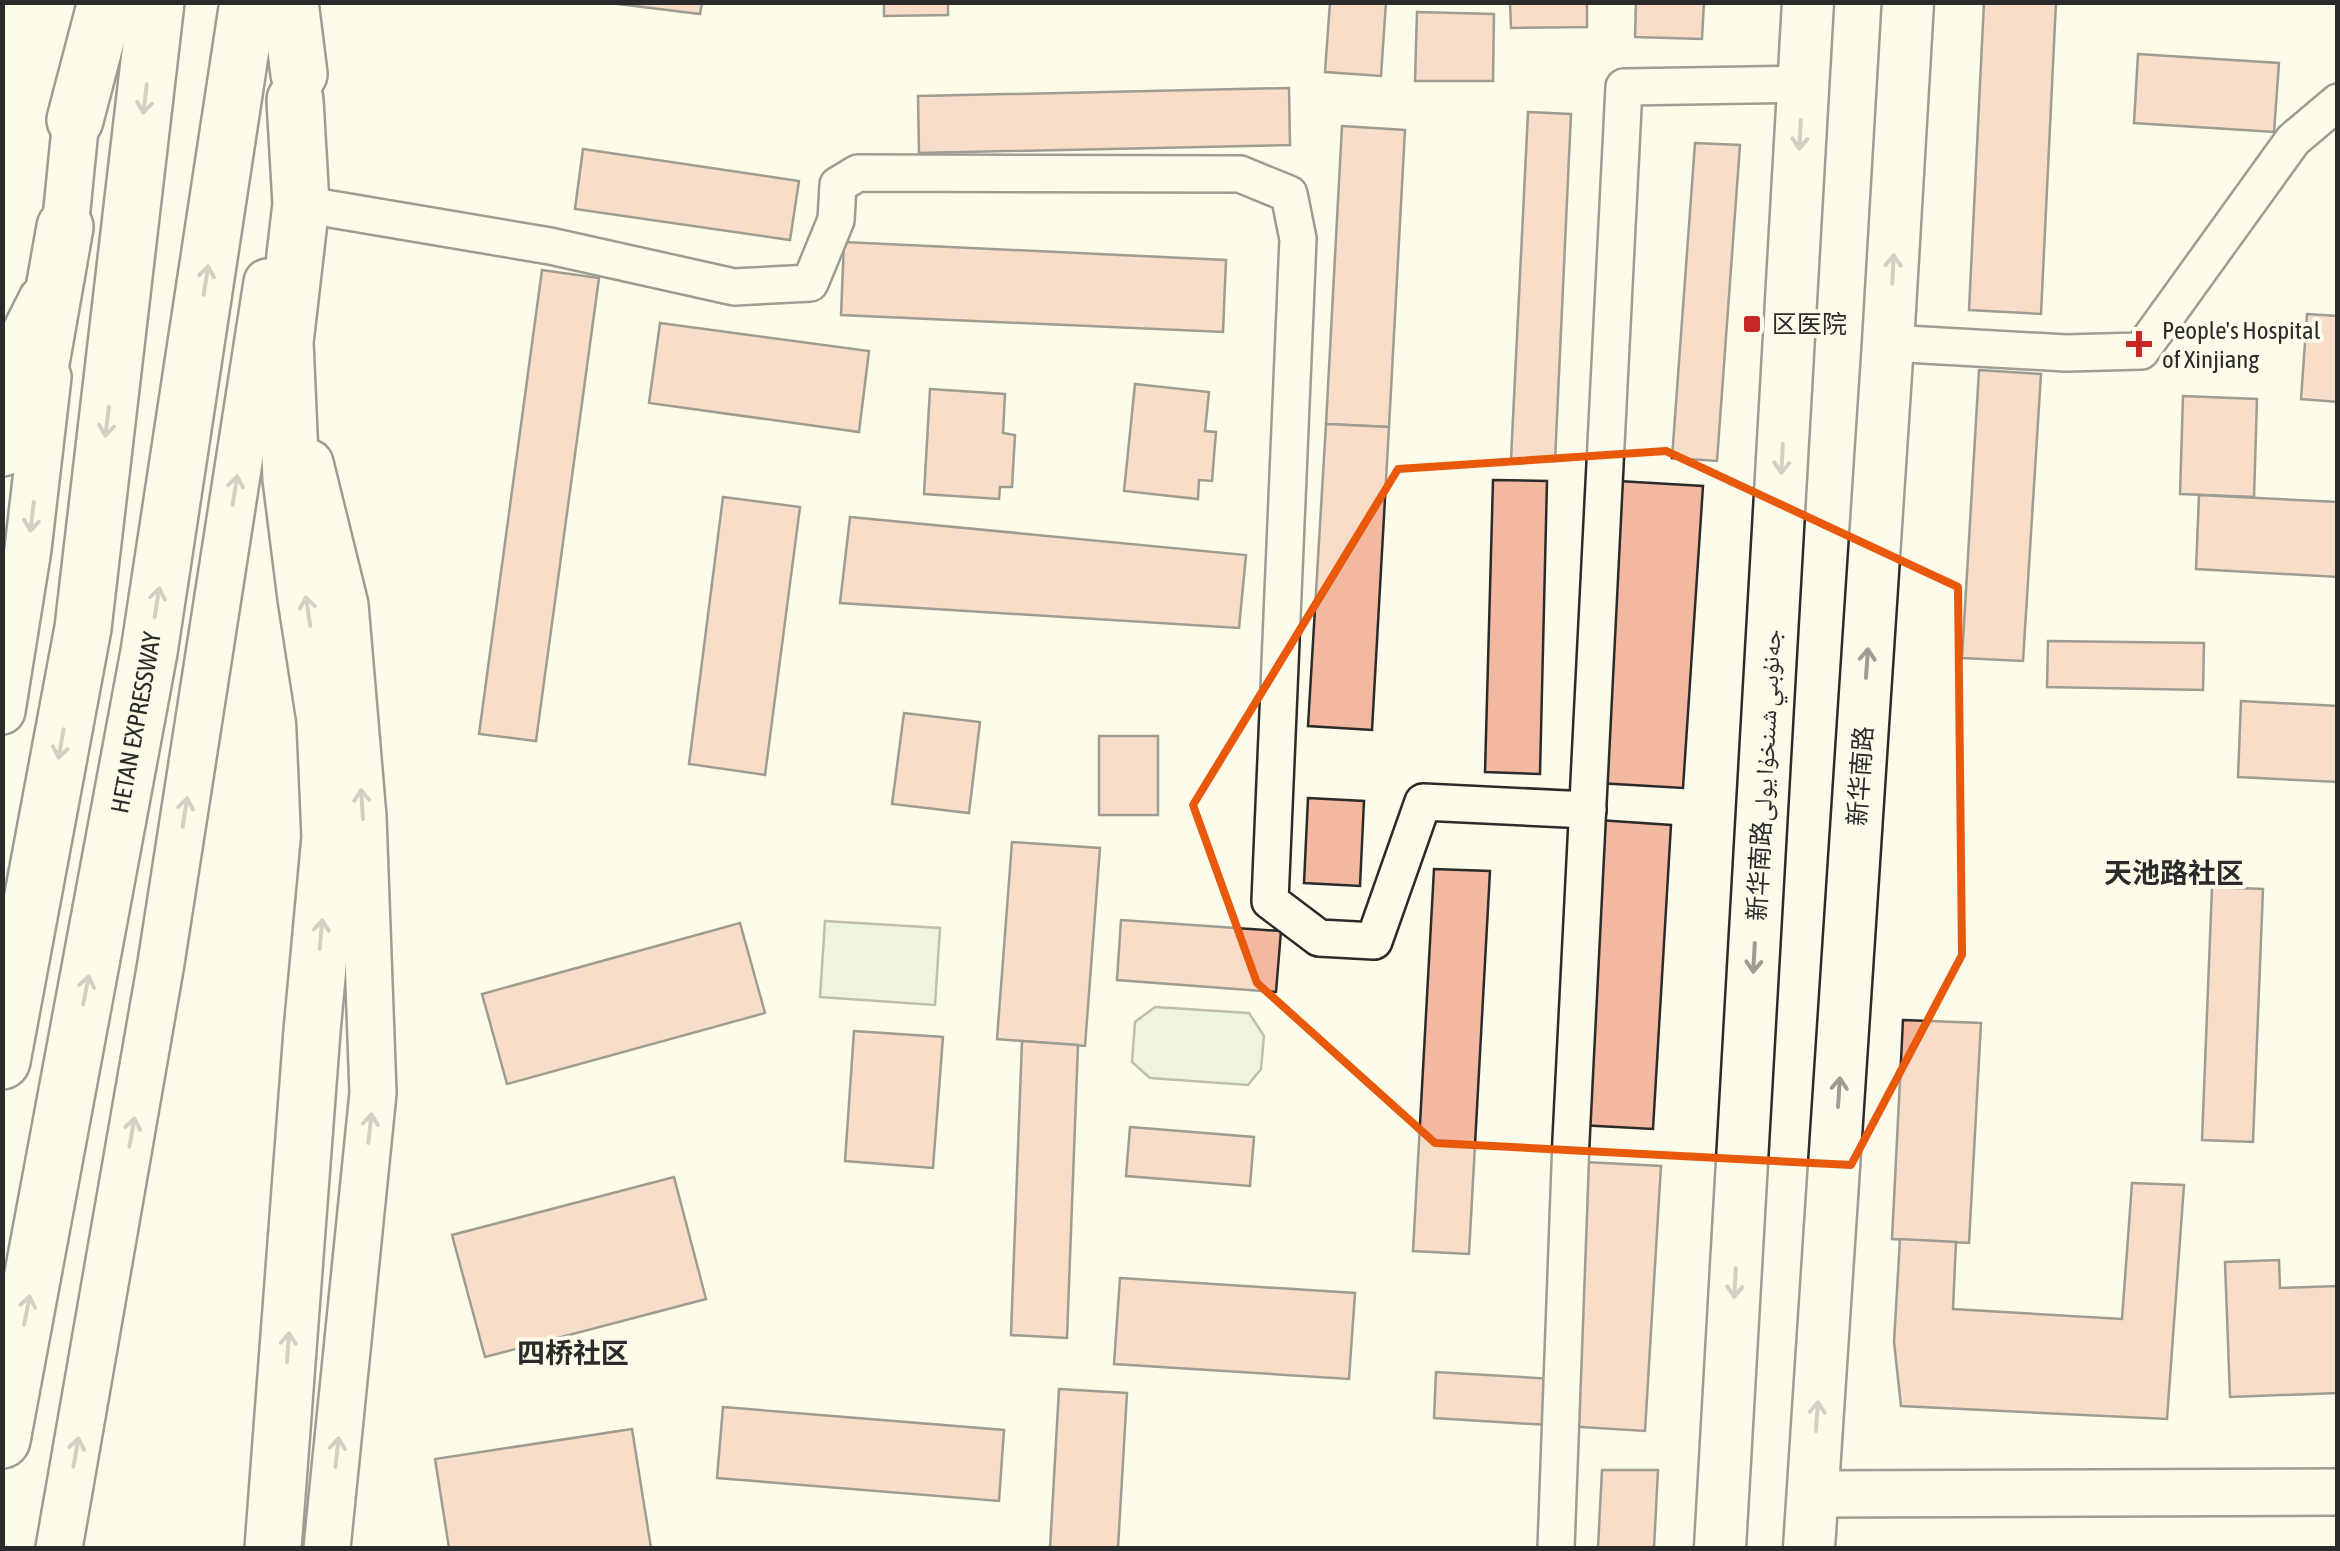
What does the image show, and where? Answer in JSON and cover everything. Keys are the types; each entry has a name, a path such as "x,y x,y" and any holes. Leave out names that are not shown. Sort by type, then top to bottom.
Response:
{"highway":[{"path":"75,120 106,2"},
{"path":"2,1061 83,628 156,2"},
{"name":"HETAN EXPRESSWAY","path":"2,1440 149,652 248,2"},
{"path":"273,1548 330,838 325,720 290,479 285,342 301,204 290,2"},
{"path":"2,448 34,397 62,247"}],"main road":[{"name":"新华南路جەنۇبىي شىنخۇا يولى","path":"1720,1548 1808,2"},
{"name":"新华南路","path":"1809,1548 1908,2"}],"street":[{"path":"2,711 28,549 90,2"},
{"path":"59,1548 161,963 309,2"},
{"path":"1556,1548 1624,87 1803,84"},
{"path":"1888,344 2066,353 2141,350 2293,140 2338,102"},
{"path":"301,204 550,246 734,288 810,283 836,220 838,185 858,173 1240,174 1288,194 1298,238 1270,901 1319,938 1374,941 1423,802 1588,810"},
{"path":"2,378 62,247"},
{"path":"287,364 345,606 363,816 373,1093 327,1548"},
{"path":"1812,1494 2338,1492"}],"highlighted area":[{"path":"1666,451 1958,587 1962,955 1851,1165 1435,1143 1257,983 1193,805 1398,469"}],"green space":[{"path":"825,921 940,928 935,1005 820,997"},
{"path":"1155,1007 1249,1013 1264,1036 1261,1069 1248,1085 1150,1078 1132,1062 1135,1022"}],"building":[{"path":"602,2 702,2 700,14"},
{"path":"884,2 948,2 948,15 884,16"},
{"path":"1330,2 1386,2 1381,76 1325,72"},
{"path":"1510,2 1587,2 1587,27 1511,28"},
{"path":"1636,2 1704,2 1702,39 1635,37"},
{"path":"1984,2 2056,2 2041,314 1969,310"},
{"path":"1417,12 1494,14 1493,81 1415,81"},
{"path":"2138,54 2279,63 2274,132 2134,123"},
{"path":"1289,88 1290,145 919,153 918,96"},
{"path":"1528,112 1571,114 1555,461 1511,459"},
{"path":"1342,126 1405,130 1389,427 1326,424"},
{"path":"1695,143 1740,145 1717,461 1672,458"},
{"path":"583,149 799,181 790,240 575,209"},
{"path":"844,242 1226,260 1223,332 841,315"},
{"path":"542,270 599,278 536,741 479,734"},
{"path":"2307,314 2338,316 2338,402 2301,399"},
{"path":"660,323 869,351 859,432 649,403"},
{"path":"1979,370 2041,374 2023,661 1962,658"},
{"path":"1135,384 1209,392 1205,431 1216,432 1212,481 1199,480 1198,499 1124,491"},
{"path":"930,389 1005,394 1003,433 1015,435 1012,487 1000,487 999,499 924,494"},
{"path":"2183,396 2257,399 2254,497 2180,494"},
{"path":"1326,424 1389,427 1372,730 1308,726"},
{"path":"1493,480 1547,481 1540,774 1485,772"},
{"path":"1618,481 1703,486 1683,788 1598,783"},
{"path":"2199,495 2338,502 2338,577 2196,569"},
{"path":"723,497 800,507 765,775 689,764"},
{"path":"850,517 1246,555 1239,628 840,603"},
{"path":"2048,641 2204,643 2203,690 2047,687"},
{"path":"2241,701 2338,706 2338,782 2238,777"},
{"path":"904,713 980,722 969,813 892,804"},
{"path":"1099,736 1158,736 1158,815 1099,815"},
{"path":"1308,798 1364,801 1360,886 1304,883"},
{"path":"1598,820 1671,825 1653,1129 1579,1125"},
{"path":"1012,842 1100,848 1085,1046 997,1039"},
{"path":"1434,869 1490,871 1469,1254 1413,1251"},
{"path":"2212,887 2263,889 2253,1142 2202,1140"},
{"path":"1121,920 1281,931 1276,992 1117,980"},
{"path":"740,923 765,1013 507,1084 482,994"},
{"path":"1903,1020 1981,1023 1969,1243 1892,1239"},
{"path":"854,1031 943,1037 933,1168 845,1161"},
{"path":"1022,1041 1078,1045 1067,1338 1011,1335"},
{"path":"1130,1127 1254,1137 1250,1186 1126,1176"},
{"path":"1585,1162 1661,1166 1645,1431 1434,1418 1436,1372 1571,1380"},
{"path":"674,1177 706,1299 485,1357 452,1235"},
{"path":"2132,1183 2184,1185 2167,1419 1901,1406 1894,1342 1900,1239 1956,1242 1953,1309 2122,1319"},
{"path":"2279,1260 2280,1288 2338,1286 2338,1393 2230,1397 2225,1262"},
{"path":"1120,1278 1355,1293 1349,1379 1114,1364"},
{"path":"1059,1389 1127,1393 1118,1548 1050,1548"},
{"path":"723,1407 1004,1430 999,1501 717,1478"},
{"path":"632,1429 651,1548 449,1548 435,1459"},
{"path":"1602,1470 1658,1470 1654,1548 1598,1548"}],"place":[{"name":"区医院","path":"1752,324"},
{"name":"People's Hospital of Xinjiang","path":"2139,344"}],"district":[{"name":"天池路社区","path":"2174,873"},
{"name":"四桥社区","path":"573,1353"}]}
